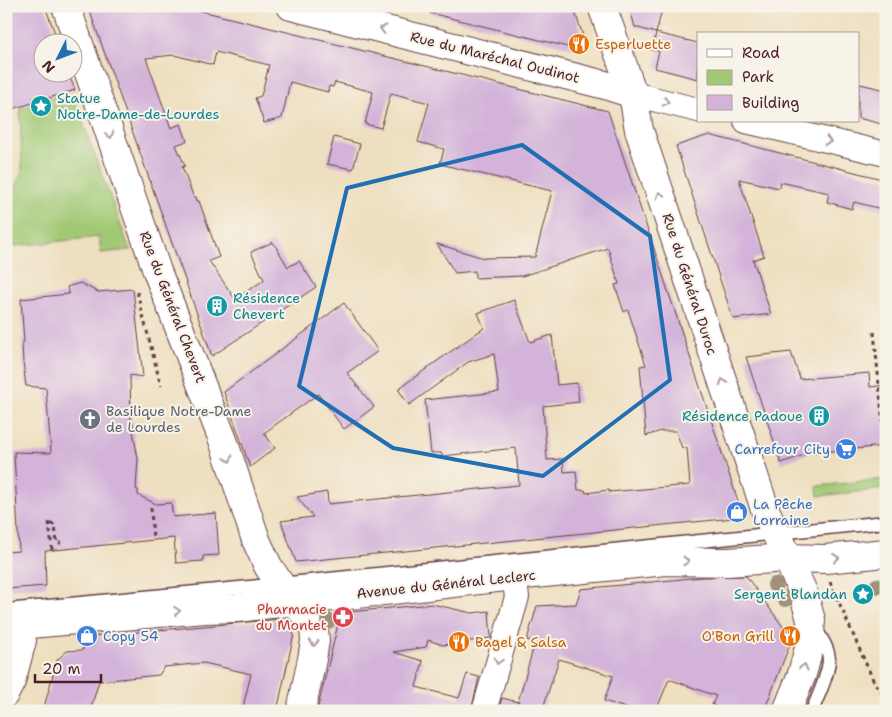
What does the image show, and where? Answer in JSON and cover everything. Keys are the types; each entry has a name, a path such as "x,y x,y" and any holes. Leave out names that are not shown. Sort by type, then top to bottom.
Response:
{"street":[{"name":"Rue du Général Chevert","path":"66,6 157,271 223,440 256,540 268,566 314,628 312,659 301,711"},
{"name":"Rue du Maréchal Oudinot","path":"292,6 697,110"},
{"name":"Rue du Général Duroc","path":"602,6 633,94 639,130 766,512 803,592 811,620"},
{"path":"750,122 886,154"},
{"name":"Avenue du Général Leclerc","path":"14,618 237,608 287,592 513,568 666,561 728,562 787,558 825,560 886,553"},
{"path":"484,711 517,597 513,568"},
{"path":"6,695 13,682 24,641 14,618"},
{"path":"787,711 807,657 811,620"}],"lane":[{"path":"513,568 776,534 886,522"},
{"path":"811,620 826,646 829,660 823,683 812,711"}],"path":[{"path":"135,286 161,386"},
{"path":"874,332 885,446"},
{"path":"151,508 153,540"},
{"path":"52,550 49,521 55,526 57,543 61,543"},
{"path":"827,576 874,682 886,699"}],"highlighted area":[{"path":"522,145 650,236 670,380 543,476 393,448 299,386 347,188"}],"green space":[{"path":"57,96 61,107 75,102 130,250 101,253 99,237 6,247 6,214 22,171 20,109"},
{"path":"886,479 886,489 818,496 817,486"}],"building":[{"path":"6,6 45,6 54,32 32,32 32,82 72,82 75,90 6,111 6,60 9,48 6,46"},
{"path":"88,6 181,6 608,111 740,507 734,518 296,562 281,521 313,517 297,497 327,492 328,504 519,485 516,448 442,456 441,453 431,453 425,400 499,392 494,354 468,362 409,405 398,389 484,328 478,313 514,300 530,342 552,335 557,385 577,383 579,402 543,406 547,460 563,459 564,472 576,471 578,490 585,490 586,493 609,490 609,492 690,485 687,448 682,448 676,431 661,431 646,436 640,366 646,365 628,310 624,312 615,285 619,284 608,248 522,276 475,278 475,271 455,273 437,244 484,258 535,257 552,191 440,164 444,149 418,142 429,103 391,93 381,128 365,124 373,92 335,82 333,87 329,86 328,92 290,82 282,118 264,123 255,98 261,96 269,65 216,52 213,65 174,55 146,58 171,128 181,124 187,141 176,145 185,166 182,167 194,198 196,197 197,201 199,201 219,257 209,261 235,299 264,280 251,252 273,242 288,267 299,261 316,287 212,356"},
{"path":"430,6 573,6 584,39 576,49 430,13"},
{"path":"629,6 663,6 656,33 635,27"},
{"path":"656,33 697,43 697,79 655,68 659,51 652,50"},
{"path":"860,84 886,90 886,125 860,118"},
{"path":"709,135 886,180 886,210 854,202 852,209 827,202 829,193 780,182 779,188 739,179 764,256 753,260 771,314 733,319 676,146"},
{"path":"334,137 360,144 353,169 327,164"},
{"name":"Basilique Notre-Dame de Lourdes","path":"80,283 98,292 133,289 143,377 130,375 131,421 133,422 138,459 136,489 138,490 138,495 156,504 171,503 173,517 216,513 219,555 203,556 203,561 176,563 174,538 45,551 46,586 6,589 6,552 19,551 14,452 51,453 46,388 26,386 23,362 22,343 24,342 21,299 69,294 67,287"},
{"path":"344,303 378,351 347,373 374,407 344,429 318,394 264,433 275,448 250,467 224,392"},
{"name":"Résidence Padoue","path":"791,352 800,379 869,373 870,387 886,385 886,446 810,453 781,463 746,357"},
{"path":"746,576 792,639 764,711 727,711 712,705 716,696 669,679 656,711 635,711 604,701 613,676 559,659 542,711 498,711 502,698 518,702 535,642 527,640 537,606 576,604 581,589 702,577"},
{"path":"432,604 472,613 489,611 491,638 443,645 428,640 426,647 393,652 423,661 416,687 459,698 467,674 479,677 471,711 317,711 339,620 348,612"},
{"path":"281,619 294,634 277,711 242,711 251,674 204,663 164,667 159,675 99,681 90,711 43,711 57,660 67,651 83,650 83,637"}],"place":[{"name":"Esperluette","path":"579,44"},
{"name":"Statue Notre-Dame-de-Lourdes","path":"41,106"},
{"name":"Résidence Chevert","path":"217,306"},
{"name":"Résidence Padoue","path":"819,416"},
{"name":"Basilique Notre-Dame de Lourdes","path":"90,419"},
{"name":"Carrefour City","path":"846,449"},
{"name":"La Pêche Lorraine","path":"737,512"},
{"name":"Sergent Blandan","path":"863,594"},
{"name":"Pharmacie du Montet","path":"343,617"},
{"name":"Copy 54","path":"87,636"},
{"name":"O'Bon Grill","path":"790,636"},
{"name":"Bagel & Salsa","path":"459,642"}]}
